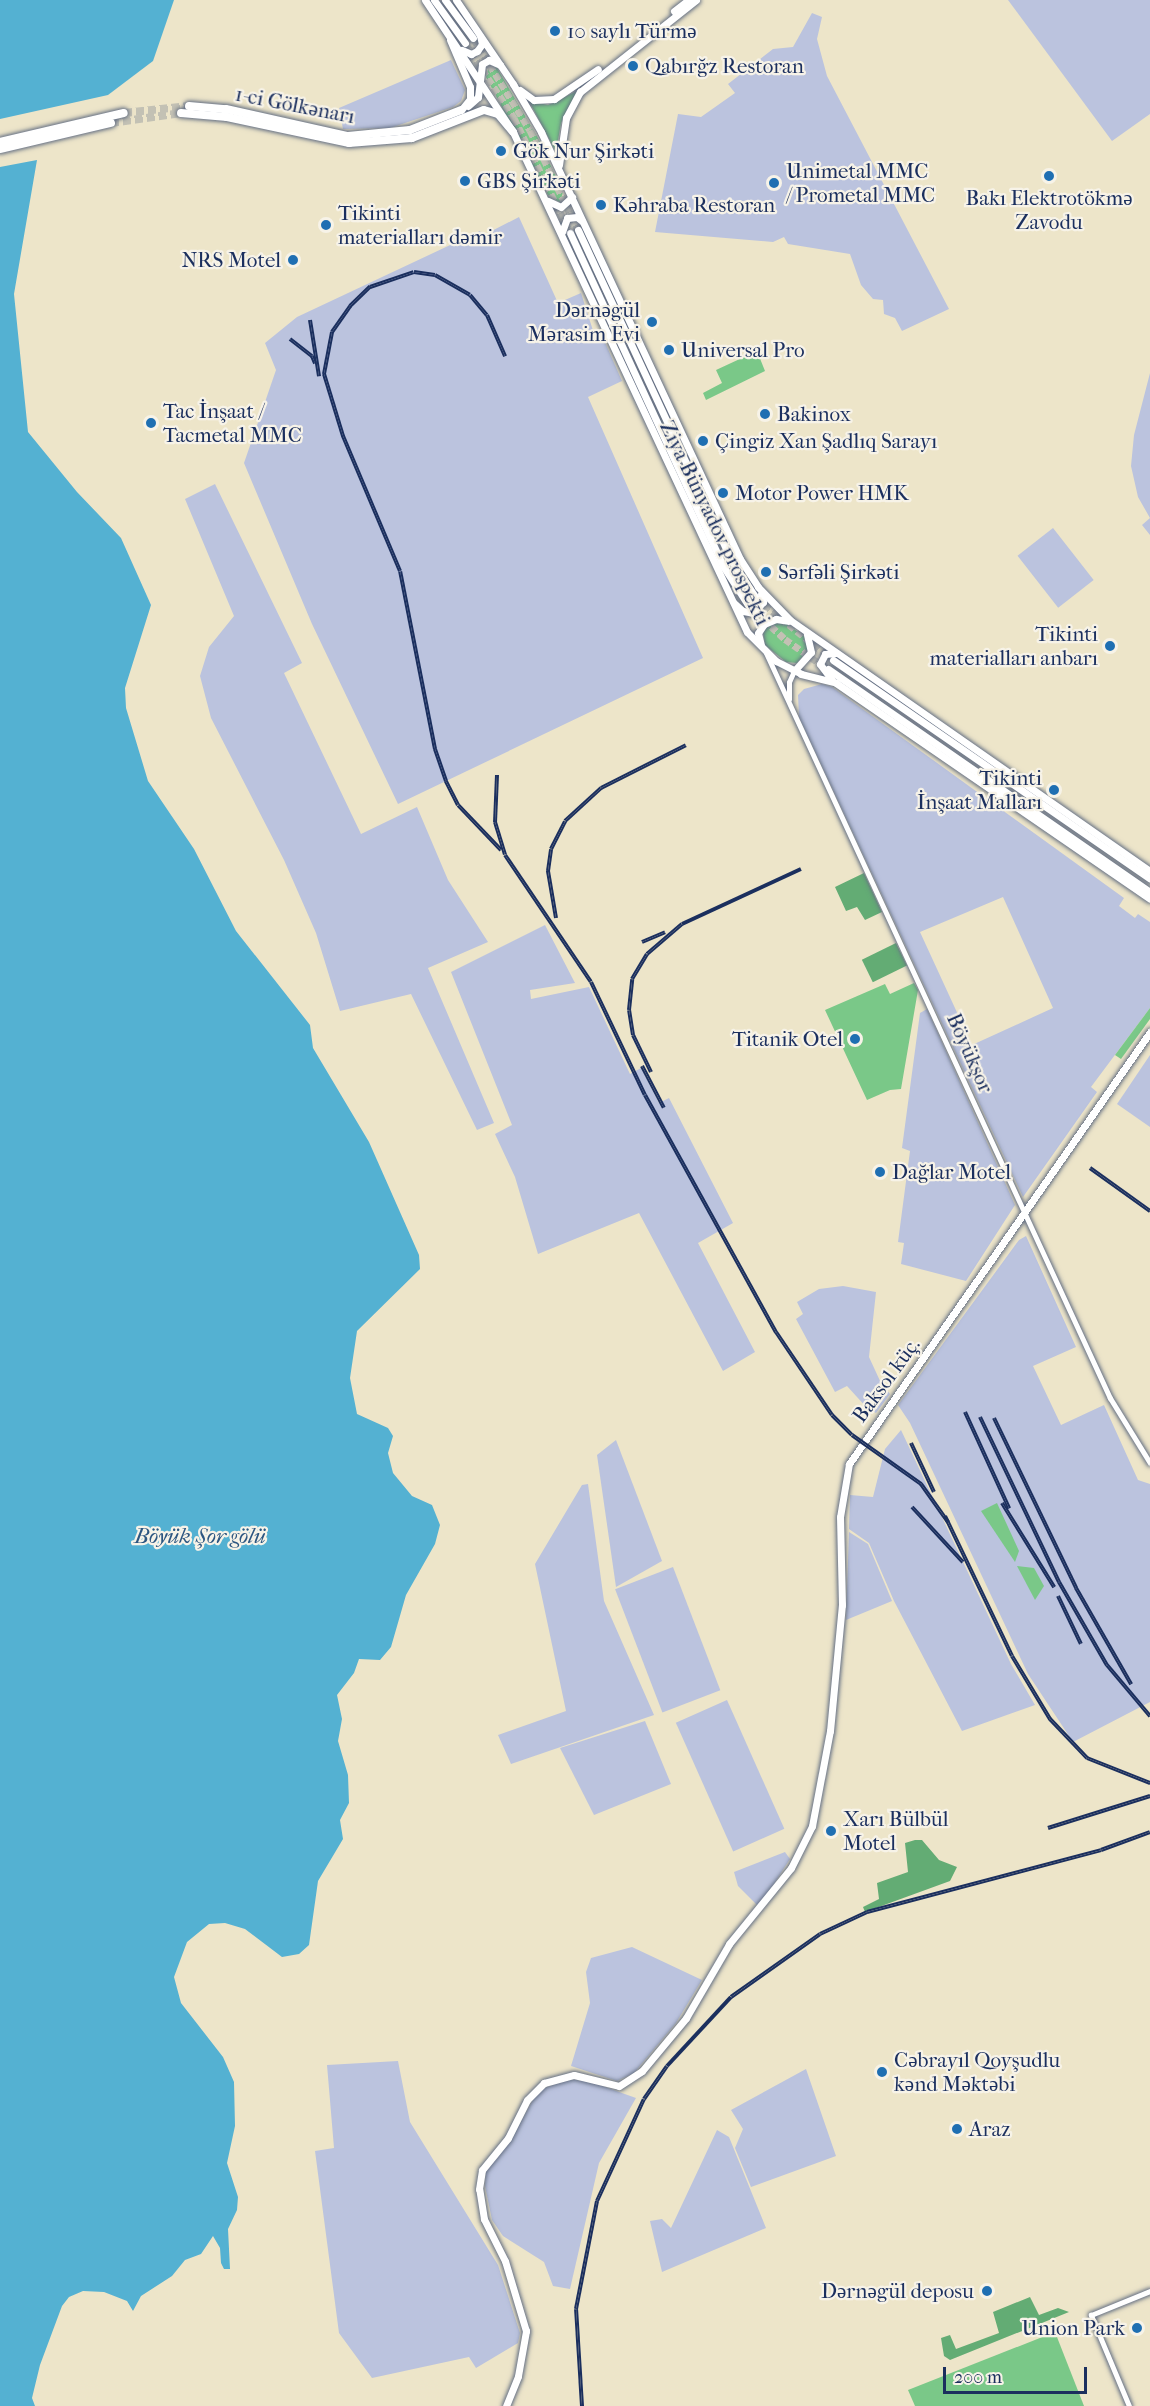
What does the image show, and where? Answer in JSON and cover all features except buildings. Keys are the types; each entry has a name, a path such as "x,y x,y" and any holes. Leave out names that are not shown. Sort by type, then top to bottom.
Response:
{"highway":[{"name":"1-ci Gölkənarı","path":"189,106 226,109 356,136 410,130 461,110"},
{"path":"182,113 226,117 349,144 412,138 484,110 498,114 513,132"},
{"path":"0,142 124,112"},
{"path":"0,149 111,123"}],"main road":[{"name":"Ziya Bünyadov prospekti","path":"425,0 462,46"},
{"name":"Ziya Bünyadov prospekti","path":"434,0 513,132 744,628 766,653 794,671 836,683 1150,899"},
{"path":"445,0 473,38"},
{"name":"Ziya Bünyadov prospekti","path":"456,0 513,84 559,170 740,559 758,587 802,629 1150,871"},
{"path":"513,84 539,101 563,96 688,0"},
{"path":"559,170 563,130 580,92 696,0"},
{"path":"437,16 469,79 470,99 461,110"},
{"path":"462,46 471,54 479,49 482,40 475,26"},
{"path":"461,110 478,97 480,67 489,60 505,71"},
{"path":"540,188 555,207 564,206 572,197"},
{"path":"562,236 562,224 571,217 577,216 587,228"},
{"name":"Ziya Bünyadov prospekti","path":"578,230 731,560 756,598"},
{"name":"Ziya Bünyadov prospekti","path":"570,233 723,566 748,605"},
{"path":"727,594 740,609 753,613 762,602 758,587"},
{"path":"766,653 758,636 764,624 779,618 802,629 811,642 811,652 794,671"},
{"path":"836,683 822,671 821,660 831,652 844,657"},
{"path":"833,660 1150,878"},
{"path":"828,669 1150,892"},
{"path":"1063,820 1099,836"},
{"path":"1058,828 1100,864"},
{"path":"1112,845 1150,878"},
{"name":"Baksol küç.","path":"506,2406 518,2376 526,2331 506,2261 484,2219 479,2189 483,2170 508,2138 527,2100 544,2083 574,2075 620,2086 642,2071 686,2018 729,1944 784,1880 810,1832 830,1731 840,1641 840,1516 849,1464 1150,1032"}],"street":[{"name":"Böyükşor","path":"766,653 1110,1398 1150,1463"},
{"path":"792,709 788,686 794,671"},
{"path":"1129,2406 1091,2315 1150,2291"}],"shaded area":[{"path":"1008,0 1150,0 1150,114 1112,141"},
{"name":"Unimetal MMC / Prometal MMC","path":"812,13 822,17 817,39 827,76 949,309 902,331 895,318 884,314 883,300 873,299 861,285 850,254 788,244 784,237 773,242 655,232 678,114 701,117 735,93 728,84 773,49 793,47"},
{"path":"451,60 465,90 461,101 453,107 390,128 343,129 339,108"},
{"path":"519,217 558,303 581,293 597,343 604,340 622,381 588,397 703,658 398,804 312,624 244,463 276,370 265,343 297,317 480,231 482,236"},
{"path":"1150,373 1150,518 1138,497 1131,466 1134,435"},
{"path":"215,484 302,663 284,673 361,834 417,807 448,880 488,942 428,968 494,1123 477,1130 411,994 340,1011 316,933 284,860 211,718 200,676 209,647 234,616 185,499"},
{"path":"1150,518 1150,535 1142,525"},
{"path":"1053,528 1094,580 1058,608 1018,556"},
{"path":"822,684 832,687 1124,898 1119,906 1135,918 1138,914 1150,922 1150,1008 1091,1087 1097,1092 1023,1197 799,717 798,695 804,689","holes":["1003,897 1053,1008 972,1045 920,932"]},
{"path":"545,925 575,983 530,990 531,999 589,987 630,1074 641,1068 659,1103 669,1098 733,1223 698,1243 755,1352 723,1371 639,1213 538,1254 515,1177 495,1134 512,1125 451,972"},
{"path":"927,1009 1015,1205 966,1281 901,1264 904,1243 898,1242 910,1151 902,1148 920,1013"},
{"path":"1150,1055 1150,1127 1117,1104"},
{"path":"1026,1236 1076,1347 1033,1366 1061,1425 1104,1405 1138,1480 1150,1484 1150,1702 1073,1742 1028,1674 910,1423 898,1405 1019,1240"},
{"path":"843,1286 876,1292 869,1357 881,1383 890,1394 876,1413 867,1408 847,1386 835,1392 796,1319 803,1314 797,1302 819,1289"},
{"path":"901,1430 1011,1664 1035,1705 962,1731 894,1601 869,1543 849,1529 850,1495 873,1497 885,1449"},
{"path":"616,1440 662,1561 616,1587 597,1455"},
{"path":"588,1484 604,1601 654,1715 511,1764 498,1735 566,1711 535,1564 582,1485"},
{"path":"849,1532 868,1544 892,1601 846,1620"},
{"path":"673,1567 720,1690 662,1712 615,1589"},
{"path":"727,1700 784,1829 733,1852 676,1723"},
{"path":"645,1721 671,1784 594,1815 560,1748"},
{"path":"785,1852 790,1859 759,1907 738,1886 734,1872"},
{"path":"632,1947 702,1980 676,2023 634,2073 617,2081 571,2066 590,2003 586,1972 591,1958"},
{"path":"398,2061 410,2122 498,2265 520,2333 518,2343 476,2368 469,2357 372,2378 339,2333 315,2151 334,2148 327,2065"},
{"path":"806,2069 836,2156 751,2187 735,2148 743,2129 731,2110"},
{"path":"568,2079 591,2082 636,2098 599,2163 570,2289 553,2286 544,2262 503,2236 492,2220 485,2186 486,2170 509,2143 538,2091"},
{"path":"717,2130 729,2137 766,2228 662,2272 650,2221 662,2219 671,2228"}],"green space":[{"path":"489,66 497,68 538,138 563,192 560,202 549,197 486,77"},
{"path":"577,91 561,123 556,152 529,101 548,105"},
{"path":"757,351 765,371 706,400 703,393 722,383 716,370"},
{"path":"776,621 787,624 805,637 809,649 797,663 786,662 765,645 763,631"},
{"path":"864,873 882,912 865,920 857,907 846,911 835,887"},
{"path":"896,943 907,965 873,982 862,960"},
{"path":"914,983 918,990 901,1089 890,1090 867,1100 825,1010 885,984 890,994"},
{"path":"1150,1008 1150,1019 1121,1059 1115,1055"},
{"path":"997,1503 1019,1551 1015,1562 981,1511"},
{"path":"1017,1566 1034,1568 1044,1586 1035,1600"},
{"path":"922,1840 939,1860 957,1867 950,1881 865,1912 863,1907 879,1899 877,1883 908,1872 905,1843"},
{"path":"1030,2297 1039,2315 1058,2308 1069,2312 950,2360 944,2356 941,2338 950,2335 956,2349 999,2333 993,2312"},
{"path":"1055,2332 1084,2406 915,2406 908,2390"}],"water":[{"path":"0,0 174,0 153,61 108,95 0,119"},
{"name":"Böyük Şor gölü","path":"37,160 14,294 28,432 77,492 121,538 151,605 125,688 126,708 148,781 194,849 236,931 310,1025 313,1048 369,1142 419,1255 420,1269 357,1331 350,1378 357,1414 388,1428 393,1436 388,1453 393,1473 412,1496 432,1505 440,1525 435,1544 406,1595 391,1647 380,1660 359,1659 354,1673 337,1695 342,1719 338,1741 348,1775 349,1803 340,1820 343,1839 318,1881 309,1945 299,1954 282,1957 245,1929 225,1923 209,1924 187,1942 174,1977 181,2003 223,2057 234,2082 235,2126 227,2163 238,2197 237,2210 228,2229 230,2269 224,2269 221,2263 220,2248 213,2236 201,2254 185,2260 172,2276 141,2296 133,2311 127,2301 104,2292 83,2291 69,2297 62,2306 40,2365 32,2398 35,2406 0,2406 0,167"}],"tunnel":[{"path":"473,38 530,130 578,230"},
{"path":"465,43 514,118 570,233"},
{"path":"124,113 189,106"},
{"path":"111,123 181,113"},
{"path":"756,598 829,657"},
{"path":"748,605 785,639 823,666"}],"railway":[{"path":"501,850 458,805 446,781 435,749 400,571 343,436 324,374 332,332 350,306 370,287 414,272 435,275 470,295 487,315 505,356"},
{"path":"310,320 319,376"},
{"path":"290,339 312,356 315,363"},
{"path":"556,918 548,871 551,849 565,821 601,788 686,745"},
{"path":"497,775 495,822 505,855 591,982 645,1095 776,1332 832,1415 852,1435 921,1484 948,1522"},
{"path":"651,1072 633,1035 629,1010 632,979 647,954 682,924 801,869"},
{"path":"642,942 665,932"},
{"path":"642,1066 664,1108"},
{"path":"1090,1168 1150,1211"},
{"path":"965,1412 1009,1508"},
{"path":"980,1417 1059,1582 1107,1665 1150,1716"},
{"path":"994,1418 1076,1588 1131,1684"},
{"path":"911,1443 934,1492"},
{"path":"1002,1503 1054,1587"},
{"path":"912,1507 963,1562"},
{"path":"945,1516 1012,1656 1050,1719 1087,1758 1150,1783"},
{"path":"1058,1596 1081,1644"},
{"path":"1048,1828 1150,1796"},
{"path":"582,2406 576,2309 597,2201 644,2099 667,2066 731,1997 820,1934 867,1912 1101,1850 1150,1832"}],"place":[{"name":"10 saylı Türmə","path":"555,31"},
{"name":"Qabırğz Restoran","path":"633,66"},
{"name":"Gök Nur Şirkəti","path":"501,151"},
{"name":"Bakı Elektrotökmə Zavodu","path":"1049,176"},
{"name":"GBS Şirkəti","path":"465,181"},
{"name":"Unimetal MMC / Prometal MMC","path":"774,183"},
{"name":"Kəhraba Restoran","path":"601,205"},
{"name":"Tikinti materialları dəmir","path":"326,225"},
{"name":"NRS Motel","path":"293,260"},
{"name":"Dərnəgül Mərasim Evi","path":"652,322"},
{"name":"Universal Pro","path":"669,350"},
{"name":"Bakinox","path":"765,414"},
{"name":"Tac İnşaat / Tacmetal MMC","path":"151,423"},
{"name":"Çingiz Xan Şadlıq Sarayı","path":"703,441"},
{"name":"Motor Power HMK","path":"723,493"},
{"name":"Sərfəli Şirkəti","path":"766,572"},
{"name":"Tikinti materialları anbarı","path":"1110,646"},
{"name":"Tikinti İnşaat Malları","path":"1054,790"},
{"name":"Titanik Otel","path":"855,1039"},
{"name":"Dağlar Motel","path":"880,1172"},
{"name":"Xarı Bülbül Motel","path":"831,1831"},
{"name":"Cəbrayıl Qoyşudlu kənd Məktəbi","path":"882,2072"},
{"name":"Araz","path":"957,2129"},
{"name":"Dərnəgül deposu","path":"987,2291"},
{"name":"Union Park","path":"1137,2328"}]}
